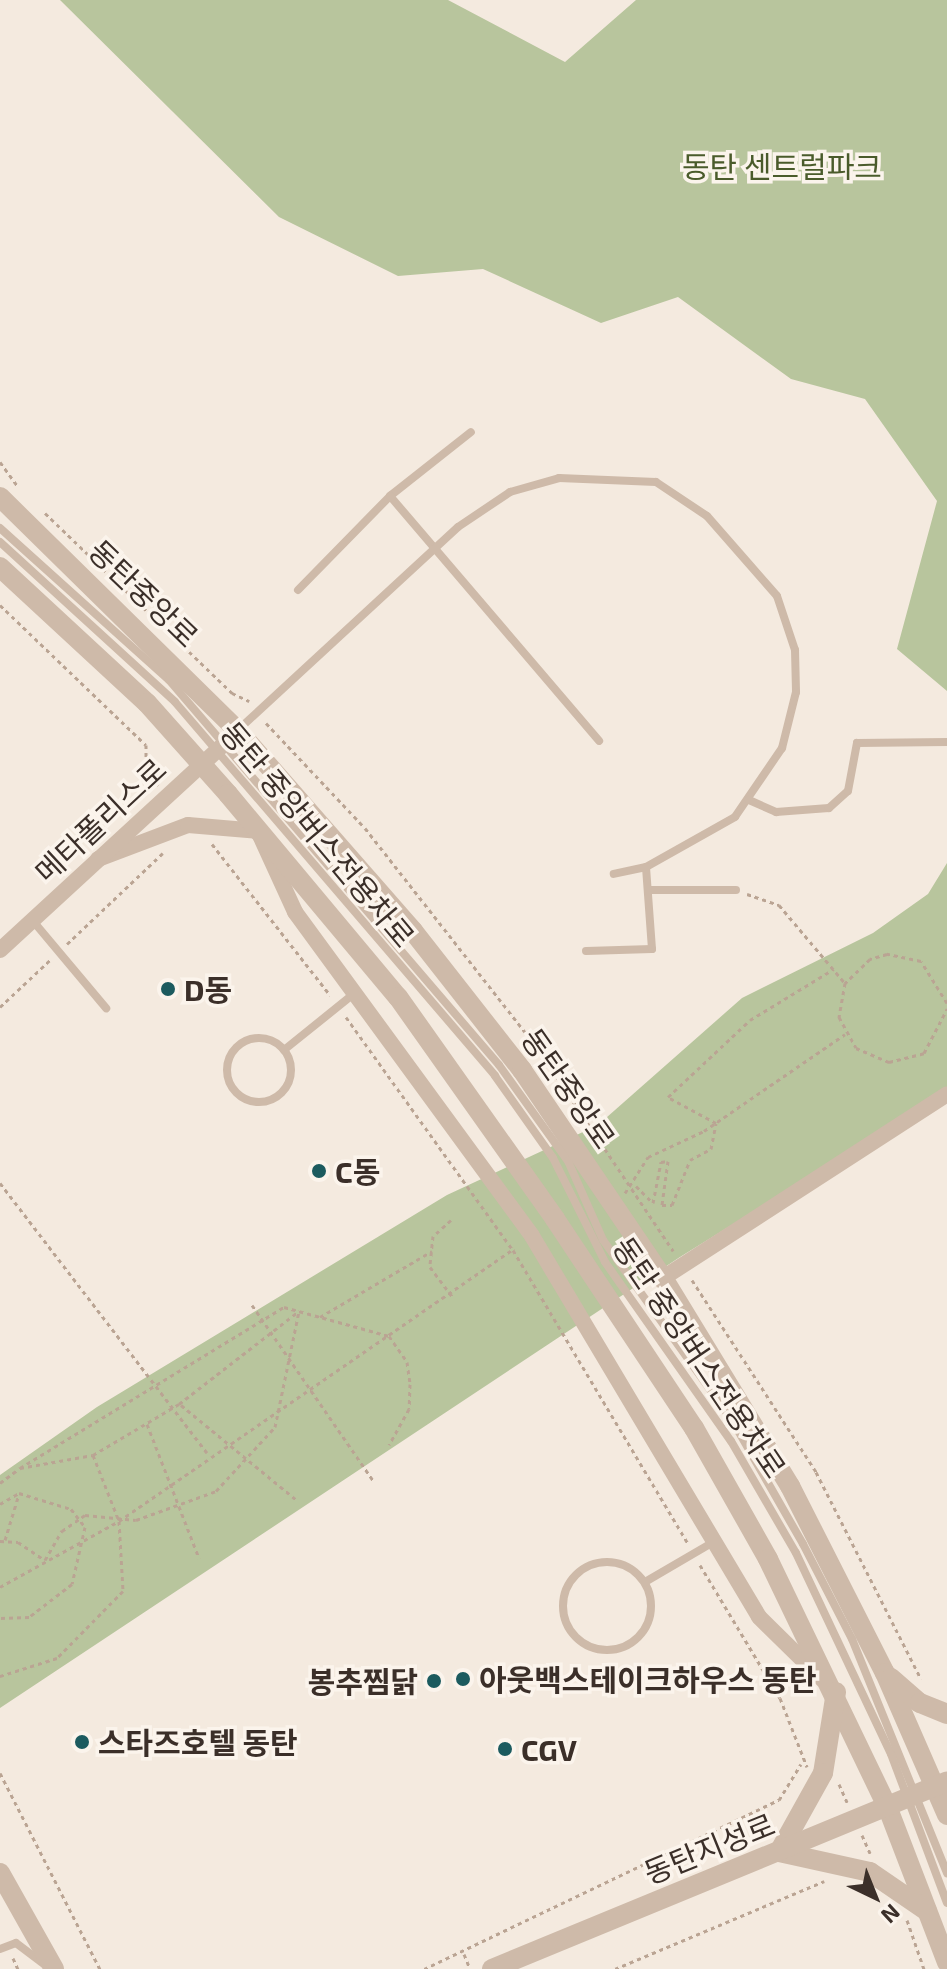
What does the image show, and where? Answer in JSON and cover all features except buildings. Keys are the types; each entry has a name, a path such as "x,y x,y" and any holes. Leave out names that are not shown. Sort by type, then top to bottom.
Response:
{"street":[{"name":"동탄중앙로","path":"0,497 220,747 295,912 358,991 532,1236 718,1539 759,1617 836,1692"},
{"name":"동탄중앙로","path":"0,567 220,747 413,931 663,1278 790,1486 885,1673 927,1790 947,1815"},
{"name":"메타폴리스로","path":"0,950 220,747"},
{"path":"98,859 188,825 258,831"},
{"name":"동탄중앙로","path":"258,831 398,997 555,1219 694,1428 836,1692 887,1806 939,1908 947,1962"},
{"path":"663,1278 947,1094"},
{"path":"885,1673 920,1703 947,1714"},
{"path":"836,1692 823,1773 779,1852 870,1872 939,1908"},
{"name":"동탄지성로","path":"492,1969 514,1965 927,1790"},
{"path":"0,1873 51,1969"}],"lane":[{"path":"298,590 390,496 471,432"},
{"path":"220,747 437,547 510,492 559,478 656,482 707,516 777,596 795,650 796,692 782,748 735,817 646,867 614,874"},
{"path":"390,496 437,547 599,741"},
{"name":"동탄 중앙버스전용차로","path":"0,528 96,609 220,747 499,1065 568,1161 603,1240 777,1495 927,1790 947,1873"},
{"name":"동탄 중앙버스전용차로","path":"0,542 143,668 220,747"},
{"path":"749,800 789,813 829,808 848,791 857,743 947,742"},
{"path":"586,951 652,949 646,867"},
{"path":"648,890 736,890"},
{"path":"32,920 106,1008"},
{"path":"284,1050 358,991"},
{"path":"268,1038 284,1050 291,1081 281,1095 257,1102 230,1092 226,1074 237,1044 268,1038"},
{"path":"645,1582 718,1539"},
{"path":"586,1565 628,1565 645,1582 650,1626 631,1645 606,1652 582,1645 568,1625 569,1581 586,1565"},
{"path":"558,1630 568,1625"},
{"name":"동탄 중앙버스전용차로","path":"927,1790 939,1908"},
{"path":"0,1949 16,1943 51,1969"}],"path":[{"path":"0,462 25,496"},
{"path":"36,505 232,693 244,696"},
{"path":"0,605 146,745 146,772"},
{"path":"202,838 235,864 513,1250 780,1698 801,1764 779,1800 424,1969"},
{"path":"0,1007 170,847"},
{"path":"736,890 779,905 845,983"},
{"path":"896,954 921,961 945,987 947,1006 937,1040 907,1060 871,1058 845,1034 839,1008 845,983 870,959 896,954"},
{"path":"716,1123 668,1097 750,1020 834,969"},
{"path":"611,1202 636,1186 648,1157 716,1123 845,1034"},
{"path":"636,1186 653,1203 661,1162 668,1161 662,1205 672,1205 690,1160 711,1149 716,1123"},
{"path":"0,1183 208,1455"},
{"path":"451,1220 433,1236 430,1267 453,1297"},
{"path":"0,1587 120,1519 208,1455 453,1297 532,1236"},
{"path":"320,1317 432,1251"},
{"path":"252,1305 374,1482"},
{"path":"0,1483 284,1307 389,1336 407,1362 410,1384 409,1409 389,1445"},
{"path":"20,1468 93,1455 179,1404 299,1311"},
{"path":"78,1518 120,1519 180,1508 216,1491 249,1461 279,1408 299,1311"},
{"path":"179,1404 298,1501"},
{"path":"147,1423 199,1558"},
{"path":"0,1676 57,1658 123,1591 120,1519 93,1455"},
{"path":"0,1504 19,1493 71,1509 78,1518 83,1540 72,1584 29,1617 0,1618"},
{"path":"19,1493 3,1541 45,1560"},
{"path":"45,1560 78,1518"},
{"path":"801,1764 823,1773"},
{"path":"0,1773 100,1969"},
{"path":"615,1969 822,1881"},
{"path":"906,1919 924,1969"},
{"path":"463,1953 470,1969"}],"green space":[{"name":"동탄 센트럴파크","path":"60,0 448,0 565,62 636,0 947,0 947,691 897,649 937,501 865,399 791,379 678,297 601,323 483,269 398,276 279,217"},
{"path":"947,863 947,1092 680,1257 0,1708 0,1475 97,1407 447,1195 598,1125 742,998 873,933 928,894"}],"place":[{"name":"D동","path":"168,989"},
{"name":"C동","path":"319,1171"},
{"name":"아웃백스테이크하우스 동탄","path":"463,1679"},
{"name":"봉추찜닭","path":"434,1681"},
{"name":"스타즈호텔 동탄","path":"82,1742"},
{"name":"CGV","path":"505,1749"}]}
